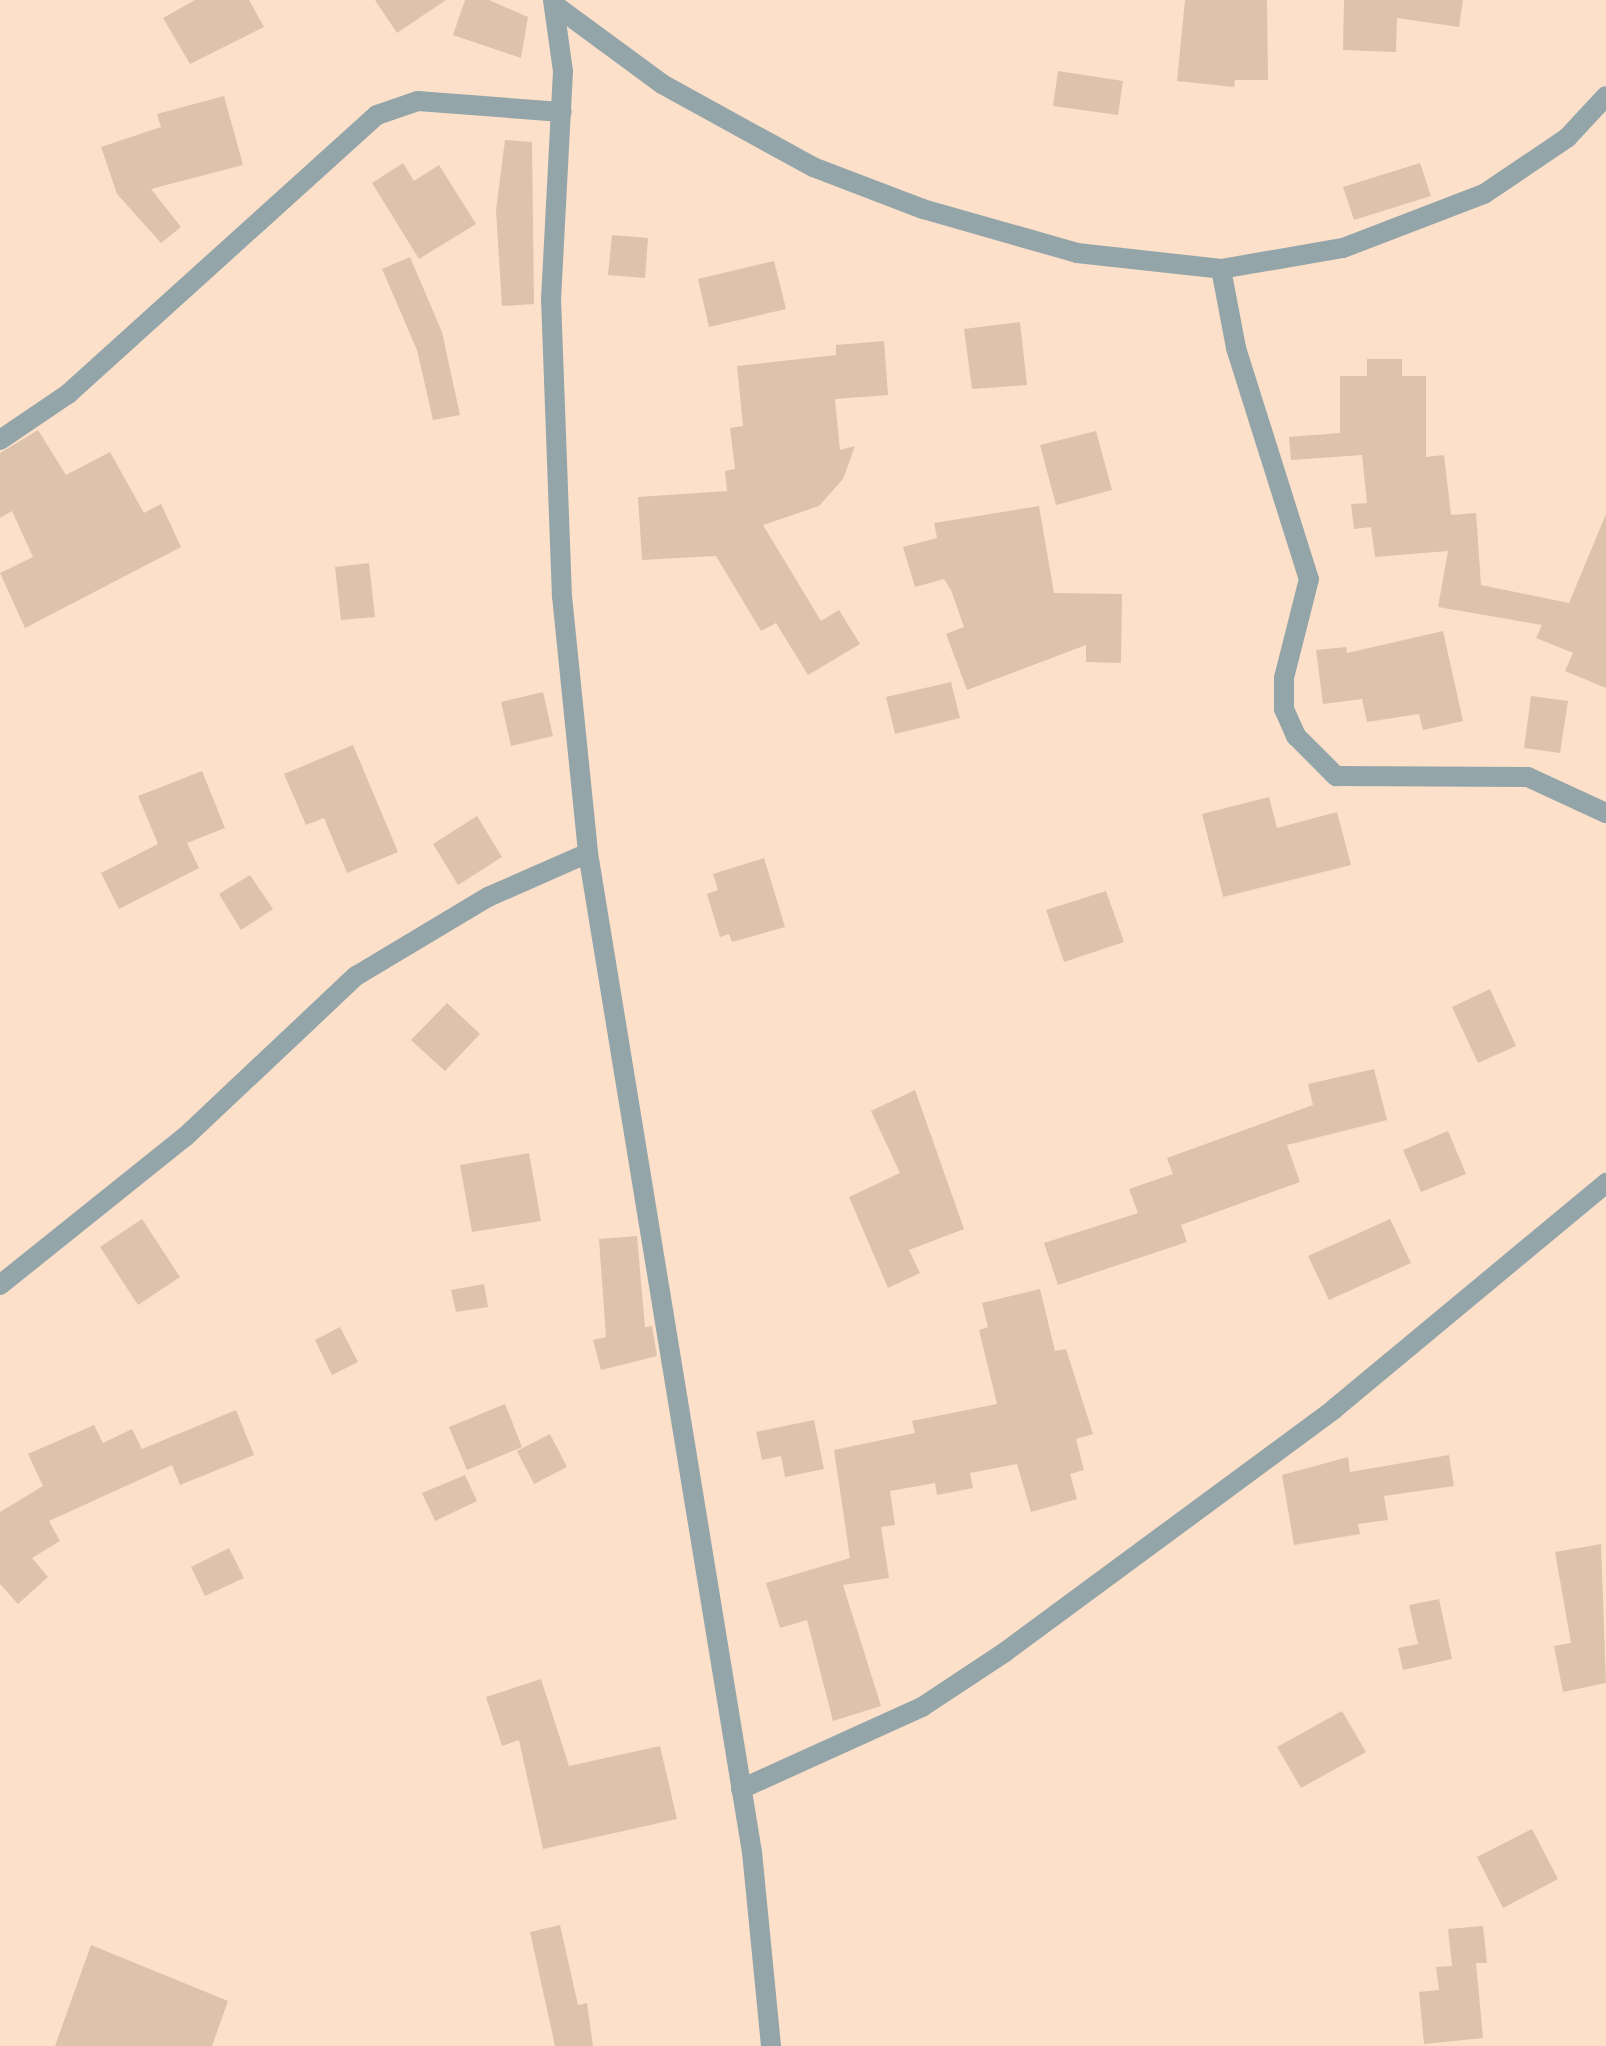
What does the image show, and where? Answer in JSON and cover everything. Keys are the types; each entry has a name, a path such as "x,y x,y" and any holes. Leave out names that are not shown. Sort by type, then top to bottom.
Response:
{"street":[{"path":"555,3 562,112 551,298 562,596 588,853 741,1789 771,2046"},
{"path":"555,3 662,84 827,172 1077,253 1221,269 1343,248 1484,194 1567,138 1606,96"},
{"path":"0,440 68,394 377,115 418,101 562,112"},
{"path":"1221,269 1236,348 1309,579 1284,678 1284,709 1296,736 1336,776 1528,777 1606,813"},
{"path":"0,1285 185,1137 356,976 488,897 588,853"},
{"path":"741,1789 922,1707 1161,1543 1606,1183"}],"building":[{"path":"195,0 249,0 264,27 190,64 163,18"},
{"path":"375,0 446,0 397,33"},
{"path":"465,0 489,0 528,17 521,58 453,35"},
{"path":"1185,0 1267,0 1268,80 1235,80 1234,87 1177,81"},
{"path":"1344,0 1463,0 1459,27 1397,18 1396,52 1343,50"},
{"path":"1058,71 1123,81 1118,115 1053,106"},
{"path":"224,96 243,165 151,189 181,227 161,243 117,194 101,147 161,127 157,114"},
{"path":"505,140 532,142 534,304 502,306 496,210"},
{"path":"403,163 414,181 439,165 476,224 419,259 372,183"},
{"path":"1420,163 1431,196 1354,220 1343,187"},
{"path":"612,235 648,238 645,278 608,275"},
{"path":"410,257 442,332 460,415 433,420 417,350 382,269"},
{"path":"774,261 786,309 709,327 698,279"},
{"path":"1020,322 1027,385 972,389 964,329"},
{"path":"884,341 888,395 835,399 840,450 855,446 843,479 819,506 763,525 821,621 839,610 860,644 808,675 776,623 761,631 716,556 642,560 638,497 727,491 725,471 735,469 730,428 743,426 737,366 836,355 836,345"},
{"path":"1367,359 1402,359 1402,376 1426,376 1426,457 1444,455 1451,515 1476,513 1481,585 1569,603 1606,514 1606,688 1565,671 1573,653 1536,638 1542,625 1438,607 1448,551 1375,557 1371,527 1354,529 1351,504 1367,503 1362,455 1291,460 1289,437 1340,433 1340,376 1367,376"},
{"path":"38,430 66,475 110,452 144,513 161,504 181,547 25,628 0,573 33,557 12,511 0,518 0,453"},
{"path":"1096,431 1112,490 1056,505 1040,445"},
{"path":"1039,506 1054,593 1122,594 1121,663 1086,662 1086,645 967,690 946,634 964,627 951,590 944,579 915,587 903,547 937,538 934,523"},
{"path":"369,563 375,617 341,620 335,567"},
{"path":"1443,631 1463,721 1423,730 1419,714 1367,722 1362,699 1323,704 1316,650 1346,647 1347,653"},
{"path":"951,682 960,718 895,734 886,697"},
{"path":"543,692 553,736 511,746 501,702"},
{"path":"1531,696 1568,701 1560,753 1524,748"},
{"path":"353,745 398,852 347,873 324,818 306,825 284,774"},
{"path":"202,771 225,828 187,843 199,868 119,909 101,873 158,844 138,796"},
{"path":"1269,797 1277,828 1337,812 1351,865 1223,897 1202,814"},
{"path":"477,816 502,857 458,885 433,844"},
{"path":"764,858 785,927 732,942 729,934 720,937 707,894 718,890 713,874"},
{"path":"250,875 273,909 241,930 219,894"},
{"path":"1106,891 1124,942 1064,962 1046,910"},
{"path":"1490,989 1516,1046 1478,1063 1452,1007"},
{"path":"447,1003 480,1034 445,1071 411,1040"},
{"path":"1374,1069 1387,1120 1287,1145 1300,1182 1181,1225 1187,1242 1058,1285 1044,1243 1138,1213 1129,1189 1173,1174 1167,1158 1313,1105 1308,1084"},
{"path":"915,1090 964,1229 909,1250 920,1273 888,1288 849,1197 900,1173 871,1111"},
{"path":"1448,1131 1466,1174 1421,1192 1403,1150"},
{"path":"529,1153 541,1221 472,1232 460,1165"},
{"path":"142,1219 180,1277 138,1305 100,1247"},
{"path":"1390,1219 1411,1263 1329,1300 1308,1256"},
{"path":"637,1236 645,1327 652,1326 657,1356 601,1370 593,1340 606,1337 599,1239"},
{"path":"484,1284 488,1307 456,1312 451,1290"},
{"path":"1040,1289 1055,1351 1066,1349 1093,1434 1076,1439 1084,1470 1070,1474 1077,1499 1031,1512 1017,1464 970,1473 973,1488 937,1495 935,1483 890,1491 895,1525 881,1527 889,1578 843,1585 881,1706 833,1721 807,1620 780,1628 766,1583 850,1558 834,1450 915,1433 912,1421 997,1404 979,1330 988,1327 982,1303"},
{"path":"340,1327 358,1362 332,1375 315,1340"},
{"path":"505,1404 522,1447 467,1470 449,1427"},
{"path":"236,1410 254,1455 180,1485 172,1465 49,1521 60,1541 32,1558 48,1577 18,1604 0,1584 0,1512 43,1486 28,1454 94,1425 103,1443 132,1429 142,1449"},
{"path":"814,1420 824,1469 785,1477 781,1456 762,1460 756,1432"},
{"path":"550,1434 567,1467 534,1484 517,1451"},
{"path":"1449,1455 1454,1486 1384,1496 1388,1520 1358,1524 1360,1534 1294,1545 1282,1475 1348,1457 1350,1472"},
{"path":"465,1475 477,1501 435,1521 422,1493"},
{"path":"1601,1544 1606,1683 1563,1692 1554,1646 1571,1643 1555,1552"},
{"path":"229,1548 244,1578 205,1596 191,1567"},
{"path":"1439,1599 1452,1659 1403,1670 1398,1648 1418,1644 1409,1605"},
{"path":"541,1679 569,1766 660,1746 677,1819 543,1849 519,1740 502,1746 486,1697"},
{"path":"1342,1711 1366,1752 1301,1788 1277,1747"},
{"path":"1532,1829 1558,1879 1503,1908 1477,1857"},
{"path":"560,1925 578,2005 587,2003 593,2046 555,2046 530,1932"},
{"path":"1483,1926 1487,1963 1476,1963 1483,2038 1424,2044 1419,1992 1439,1990 1436,1967 1452,1966 1448,1929"},
{"path":"91,1945 228,2001 212,2046 55,2046"}]}
